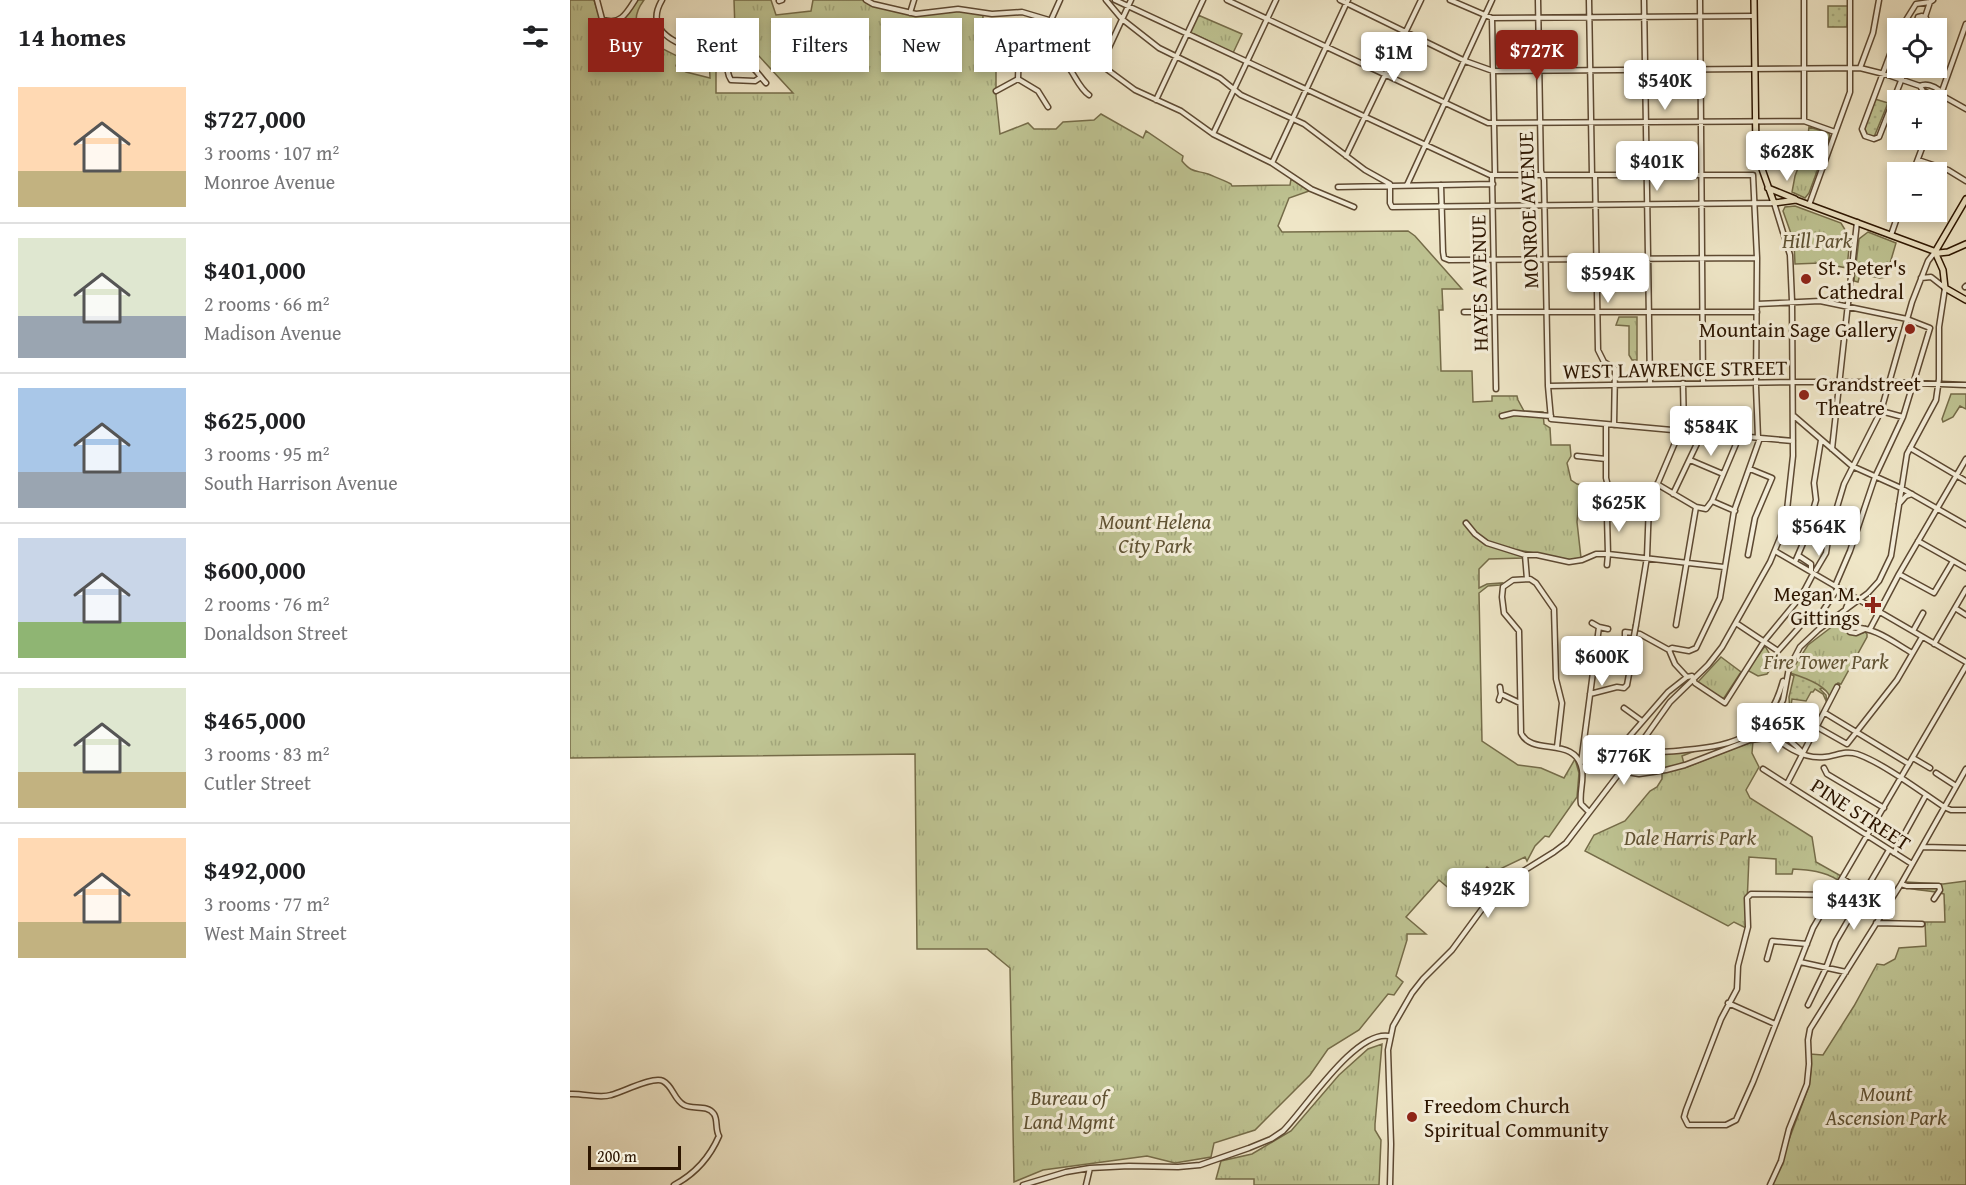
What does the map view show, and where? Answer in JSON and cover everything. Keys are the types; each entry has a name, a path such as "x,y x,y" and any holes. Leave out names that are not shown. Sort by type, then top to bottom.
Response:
{"main road":[{"path":"1754,0 1757,157 1774,203 1796,200"},
{"path":"1768,188 1935,252 1943,253 1966,244"},
{"path":"1935,252 1966,199"},
{"path":"1952,250 1945,258 1943,270 1945,288 1966,300"},
{"path":"1935,252 1943,270"}],"street":[{"path":"597,0 602,19 611,22 618,21 624,16 635,0"},
{"path":"662,0 657,10 660,27 665,34 676,41"},
{"path":"866,0 873,4 910,13 929,14 958,9 992,14 1022,12 1044,18"},
{"path":"910,13 914,0"},
{"path":"1052,18 1060,0"},
{"path":"1106,0 1122,19 1159,48 1220,78 1241,95 1304,124 1377,178 1390,184"},
{"path":"1115,0 1426,146 1494,175 1753,175 1756,204 1759,438 1735,511 1717,606 1696,648 1689,651 1679,648 1669,650"},
{"path":"1112,40 1131,0"},
{"path":"1156,100 1203,0"},
{"path":"1227,0 1488,123 1804,121 1835,132"},
{"path":"1213,134 1276,0"},
{"path":"1340,0 1466,61 1493,71 1851,68 1883,74 1920,86 1925,84 1940,90"},
{"path":"1346,156 1420,0"},
{"path":"1450,0 1492,18 1755,16"},
{"path":"1407,185 1466,61 1492,0"},
{"name":"MONROE AVENUE","path":"1538,0 1548,386 1551,417"},
{"path":"1589,0 1599,354 1604,362 1615,369 1614,424"},
{"path":"1644,0 1650,384"},
{"path":"1700,0 1703,383"},
{"path":"1804,0 1804,121"},
{"path":"1809,205 1850,92 1850,0"},
{"path":"1860,69 1873,33 1879,0"},
{"path":"1918,18 1925,17 1932,1"},
{"path":"1907,18 1916,4 1932,1"},
{"path":"1272,163 1348,2"},
{"name":"HAYES AVENUE","path":"1492,18 1496,389"},
{"path":"1943,90 1964,38 1966,24"},
{"path":"1887,63 1862,129 1865,136 1874,139 1879,137 1901,80"},
{"path":"728,72 731,80 755,81 761,77"},
{"path":"756,72 766,83"},
{"path":"1018,72 1018,79"},
{"path":"1070,72 1082,90 1089,95"},
{"path":"1111,72 1134,90 1190,117 1213,134 1272,163 1311,189 1354,207"},
{"path":"996,91 1018,79"},
{"path":"1018,79 1038,91 1048,107"},
{"path":"1920,86 1922,90"},
{"path":"1947,98 1966,109"},
{"path":"1922,150 1918,160 1948,170 1966,181"},
{"path":"1389,1185 1391,1144 1387,1067 1389,1036 1400,1013 1423,979 1452,950 1496,890 1558,849 1621,771 1670,702 1715,657 1775,550 1787,510 1793,441 1790,255 1774,203 1392,207 1390,184"},
{"path":"1441,184 1443,256 1449,260 1757,258"},
{"path":"1338,186 1493,184"},
{"path":"1832,449 1857,222"},
{"path":"1891,235 1896,222"},
{"path":"1629,736 1668,692 1686,676 1692,676 1695,683 1725,703 1764,641 1802,595 1813,572 1826,553 1829,534 1844,484 1881,411 1906,319 1929,259 1935,252"},
{"path":"1750,740 1776,705 1792,661 1806,640 1860,600 1879,581 1891,556 1901,488 1910,448 1931,412 1939,384 1939,327 1945,288 1931,278 1921,278"},
{"path":"1736,623 1778,651 1802,624 1822,612 1837,587 1875,477 1903,417 1930,328 1906,319 1820,301 1757,304"},
{"path":"1464,312 1757,312"},
{"name":"WEST LAWRENCE STREET","path":"1548,386 1758,382 1889,382 1966,385"},
{"path":"1590,694 1617,687 1624,688 1627,685 1647,557 1649,504 1682,431 1683,383"},
{"path":"1881,411 1903,417"},
{"path":"1502,416 1514,413 1793,441"},
{"path":"1793,416 1852,466 1901,488 1966,525"},
{"path":"1606,424 1606,478 1609,488 1652,496"},
{"path":"1673,494 1702,433"},
{"path":"1658,484 1695,507 1706,509 1712,501 1739,437"},
{"path":"1795,562 1799,556 1816,500 1814,483 1821,439"},
{"path":"1910,448 1966,481"},
{"path":"1577,456 1606,459"},
{"path":"1912,653 1867,629 1966,459"},
{"path":"1690,460 1723,474"},
{"path":"1748,555 1755,518 1772,478 1750,469"},
{"path":"1899,504 1906,496 1912,494"},
{"path":"1712,501 1735,511"},
{"path":"1676,625 1695,507"},
{"path":"1607,517 1607,565"},
{"path":"1466,523 1487,543 1525,555 1537,555 1569,562 1596,554 1608,554 1725,567"},
{"path":"1918,541 1965,568 1966,562"},
{"path":"1775,550 1880,610 1966,664 1902,778 1843,879 1813,928 1736,1120 1726,1125 1688,1125 1684,1117 1704,1061 1728,1003 1737,988 1738,966 1748,927 1747,898 1751,894 1833,895"},
{"path":"1525,555 1527,579"},
{"path":"1799,556 1811,564 1813,572"},
{"path":"1899,574 1934,593 1953,561"},
{"path":"1557,747 1562,702 1556,679 1554,609 1536,583 1527,579 1513,580 1503,587 1502,597 1504,613 1519,631 1521,730 1524,739 1534,744 1557,747 1575,755 1581,765"},
{"path":"1934,644 1966,589"},
{"path":"1844,611 1849,601 1846,592"},
{"path":"1955,608 1966,615"},
{"path":"1912,631 1923,613"},
{"path":"1592,623 1608,629"},
{"path":"1589,812 1581,804 1583,778 1581,765 1599,627"},
{"path":"1633,643 1624,639 1625,632 1640,634 1669,650 1675,664 1686,676"},
{"path":"1817,727 1845,744 1849,743 1855,732 1897,680 1922,637"},
{"path":"1786,675 1783,728 1802,754"},
{"path":"1499,700 1500,687"},
{"path":"1787,784 1837,687"},
{"path":"1501,694 1520,703"},
{"path":"1770,723 1783,700"},
{"path":"1624,708 1642,721"},
{"path":"1825,713 1909,764"},
{"path":"1640,745 1653,751 1673,752 1714,747 1741,740 1763,724 1770,723 1783,728"},
{"path":"1763,724 1777,740 1798,754 1815,758 1845,753 1862,756 1902,778 1944,807 1952,810 1966,810"},
{"path":"1621,771 1639,774 1666,770 1686,765 1750,740 1760,738 1777,740"},
{"path":"1575,755 1583,744"},
{"path":"1912,758 1930,768"},
{"path":"1824,768 1827,774 1884,808"},
{"name":"PINE STREET","path":"1763,769 1912,864"},
{"path":"1770,1185 1781,1161 1789,1129 1807,1084 1810,1029 1887,908 1966,770"},
{"path":"1936,773 1956,786"},
{"path":"1894,853 1926,795"},
{"path":"1922,848 1966,848"},
{"path":"1808,1005 1836,941 1889,849"},
{"path":"1843,879 1887,908"},
{"path":"1901,884 1939,886 1939,893 1934,899"},
{"path":"1876,923 1922,924"},
{"path":"1767,959 1772,941 1807,944"},
{"path":"1800,962 1845,972"},
{"path":"1728,1003 1775,1023"},
{"path":"1023,1185 1066,1172 1090,1168 1200,1165 1271,1139 1292,1122 1344,1060 1375,1037 1389,1036"},
{"path":"570,1094 610,1096 648,1081 662,1080 683,1105 703,1107 713,1113 718,1136 710,1153 695,1172 674,1185"},
{"path":"1086,1185 1090,1168"}],"green space":[{"name":"Mount Helena City Park","path":"570,0 594,0 600,18 588,18 588,72 664,72 664,50 676,56 676,72 710,78 710,72 716,72 716,93 793,93 774,72 869,72 869,18 771,18 771,69 759,56 759,18 735,18 734,0 771,0 776,15 811,11 813,0 863,0 875,6 913,15 957,10 983,15 983,18 974,18 974,72 996,72 1000,134 1028,123 1034,129 1056,129 1063,122 1094,120 1101,114 1143,138 1146,131 1183,156 1182,161 1191,169 1208,174 1232,186 1290,185 1291,179 1309,191 1289,198 1278,226 1282,232 1408,231 1415,236 1462,289 1442,289 1443,310 1439,310 1441,371 1472,371 1473,402 1492,401 1492,396 1517,396 1524,411 1543,412 1544,424 1550,428 1551,445 1570,445 1571,456 1567,463 1571,480 1577,484 1607,489 1609,492 1606,495 1580,489 1577,522 1581,558 1571,560 1518,550 1523,558 1489,559 1479,569 1479,588 1487,584 1502,583 1488,586 1479,593 1482,741 1518,765 1541,768 1564,778 1575,759 1579,773 1577,797 1549,837 1545,836 1535,846 1527,861 1525,857 1494,872 1487,867 1474,882 1465,874 1452,891 1439,880 1406,917 1426,934 1407,934 1396,976 1403,982 1394,995 1388,994 1359,1030 1328,1049 1310,1075 1255,1130 1214,1143 1211,1157 1175,1163 1147,1156 1043,1170 1014,1182 1010,968 987,949 917,949 915,754 570,758"},
{"name":"Mount Helena City Park","path":"637,0 644,0 637,18 624,18"},
{"path":"1828,6 1848,6 1847,27 1828,27"},
{"path":"1198,15 1242,34 1233,53 1192,33"},
{"path":"1875,99 1887,103 1874,137 1866,135 1864,130"},
{"path":"1809,127 1829,133 1830,136 1809,193 1805,198 1792,192 1795,176 1808,142 1812,142 1808,135"},
{"name":"Hill Park","path":"1795,206 1841,223 1850,238 1847,268 1821,263 1795,264 1794,242 1783,211 1785,207"},
{"path":"1868,232 1896,243 1886,277 1860,274 1858,282 1854,281 1859,239"},
{"path":"1619,317 1637,317 1637,360 1632,360 1629,355 1629,326 1616,325"},
{"path":"1951,394 1966,394 1966,409 1960,406 1953,417 1943,422 1942,419"},
{"name":"Fire Tower Park","path":"1850,613 1864,628 1853,625 1844,632 1859,634 1865,632 1867,637 1841,684 1838,683 1830,697 1819,685 1790,673 1808,645"},
{"path":"1765,646 1772,667 1767,674 1758,676 1747,670"},
{"path":"1721,657 1741,672 1724,698 1697,683"},
{"path":"1852,661 1839,686 1835,684 1830,697 1830,693 1820,689 1826,695 1827,703 1823,694 1815,689 1806,701 1792,699 1791,706 1806,709 1805,719 1790,714 1789,697 1794,676 1790,674 1792,669"},
{"name":"Dale Harris Park","path":"1753,741 1752,753 1759,767 1746,790 1750,798 1812,837 1816,862 1841,876 1838,880 1822,873 1805,870 1793,869 1792,874 1776,874 1776,859 1749,857 1746,928 1734,922 1728,926 1585,851 1594,835 1625,821 1650,791 1657,787 1662,779 1662,773 1687,767"},
{"path":"1641,751 1663,754 1695,751 1682,756 1684,764 1651,772 1628,770"},
{"name":"Mount Ascension Park","path":"1966,881 1966,1185 1772,1185 1809,1086 1810,1054 1823,1055 1877,964 1884,965 1895,959 1899,948 1926,946 1925,922 1945,922 1944,894 1902,886 1906,882 1943,884"},
{"path":"1382,1044 1375,1124 1375,1130 1381,1140 1379,1185 1254,1185 1254,1179 1216,1179 1221,1161 1252,1154 1291,1131 1339,1075 1368,1049"}],"waterway":[{"path":"1797,596 1802,589"},
{"path":"1770,638 1773,634"}],"place":[{"name":"St. Peter's Cathedral","path":"1806,279"},
{"name":"Mountain Sage Gallery","path":"1910,329"},
{"name":"Grandstreet Theatre","path":"1804,395"},
{"name":"Megan M. Gittings","path":"1873,605"},
{"name":"Freedom Church Spiritual Community","path":"1412,1117"}],"park label":[{"name":"Bureau of Land Mgmt","path":"1069,1109"}]}
